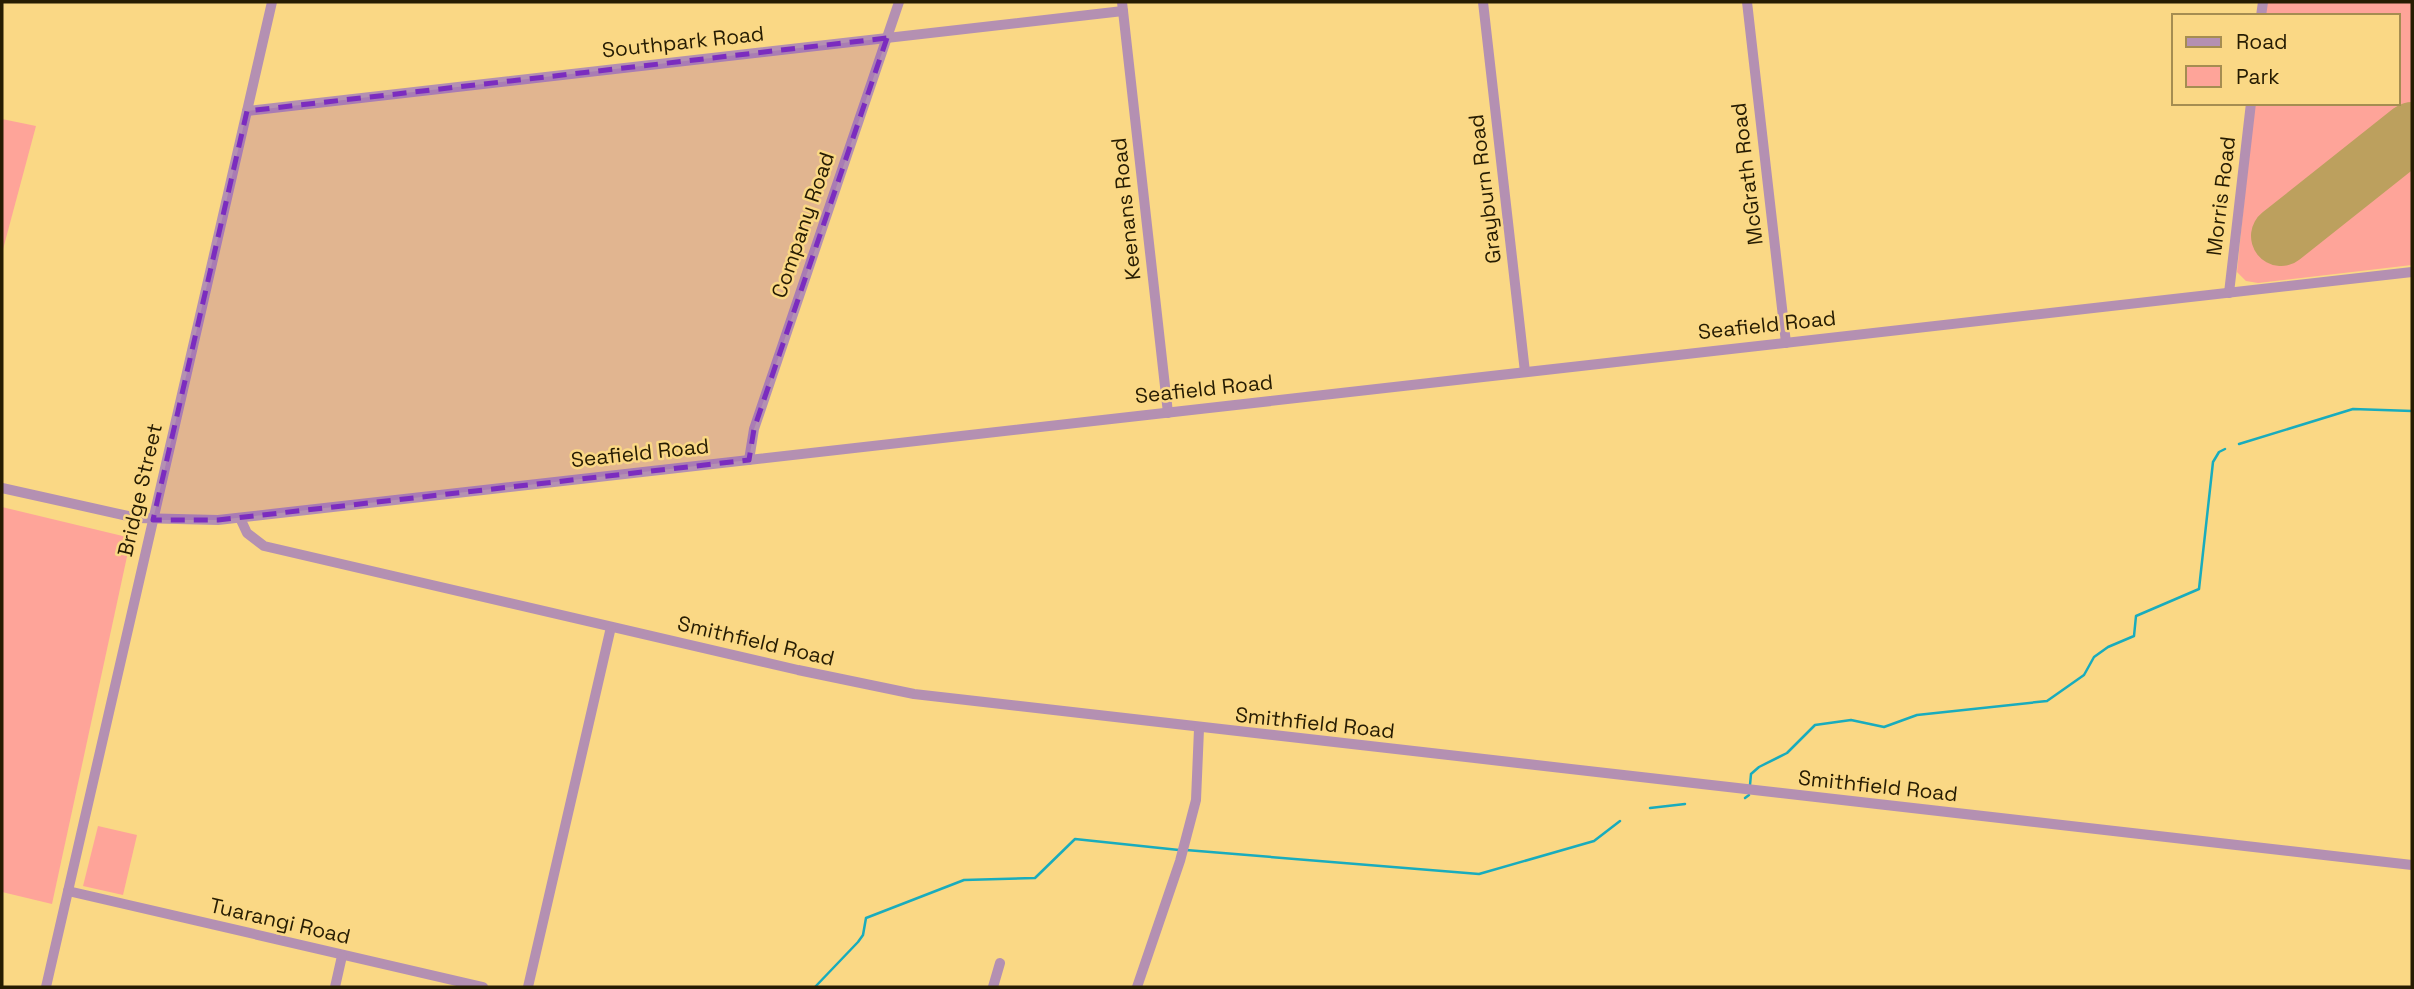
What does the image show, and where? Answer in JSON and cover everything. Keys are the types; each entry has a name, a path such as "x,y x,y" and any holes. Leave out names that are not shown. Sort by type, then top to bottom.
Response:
{"street":[{"name":"Bridge Street","path":"46,987 272,2"},
{"name":"Company Road","path":"749,460 754,429 899,2"},
{"name":"Grayburn Road","path":"1483,2 1525,372"},
{"name":"McGrath Road","path":"1747,2 1786,343"},
{"name":"Southpark Road","path":"247,111 887,38 1123,6"},
{"name":"Keenans Road","path":"1123,6 1168,413"},
{"name":"Morris Road","path":"2229,293 2251,105"},
{"name":"Seafield Road","path":"2,488 152,520 240,518 2412,272"},
{"name":"Smithfield Road","path":"240,518 247,533 264,546 915,694 1199,729 2412,865"},
{"path":"528,987 611,627"},
{"path":"1137,987 1183,850 1196,800 1199,729"},
{"name":"Tuarangi Road","path":"68,891 483,987"},
{"path":"335,987 342,956"},
{"path":"993,987 1000,962"}],"highlighted area":[{"path":"887,38 754,429 749,460 218,520 153,520 247,111"}],"green space":[{"path":"2266,2 2412,2 2412,265 2258,283 2246,281 2237,272 2254,105 2400,105 2400,14 2264,14"},
{"path":"2,119 36,126 2,253"},
{"path":"2,507 131,538 52,904 2,892"},
{"path":"98,826 137,835 123,895 83,886"}],"waterway":[{"path":"2239,444 2353,409 2412,411"},
{"path":"1750,785 1751,774 1787,753 1815,725 1851,720 1884,727 1917,715 2047,701 2084,675 2094,657 2108,647 2134,636 2136,616 2199,589 2213,462 2219,452 2225,449"},
{"path":"1745,798 1749,795"},
{"path":"1650,808 1685,804"},
{"path":"1186,850 1479,874 1594,841 1620,821"},
{"path":"815,987 858,942 863,935 866,918 964,880 1035,878 1075,839 1179,850"}],"runway":[{"path":"2281,236 2412,132"}]}
